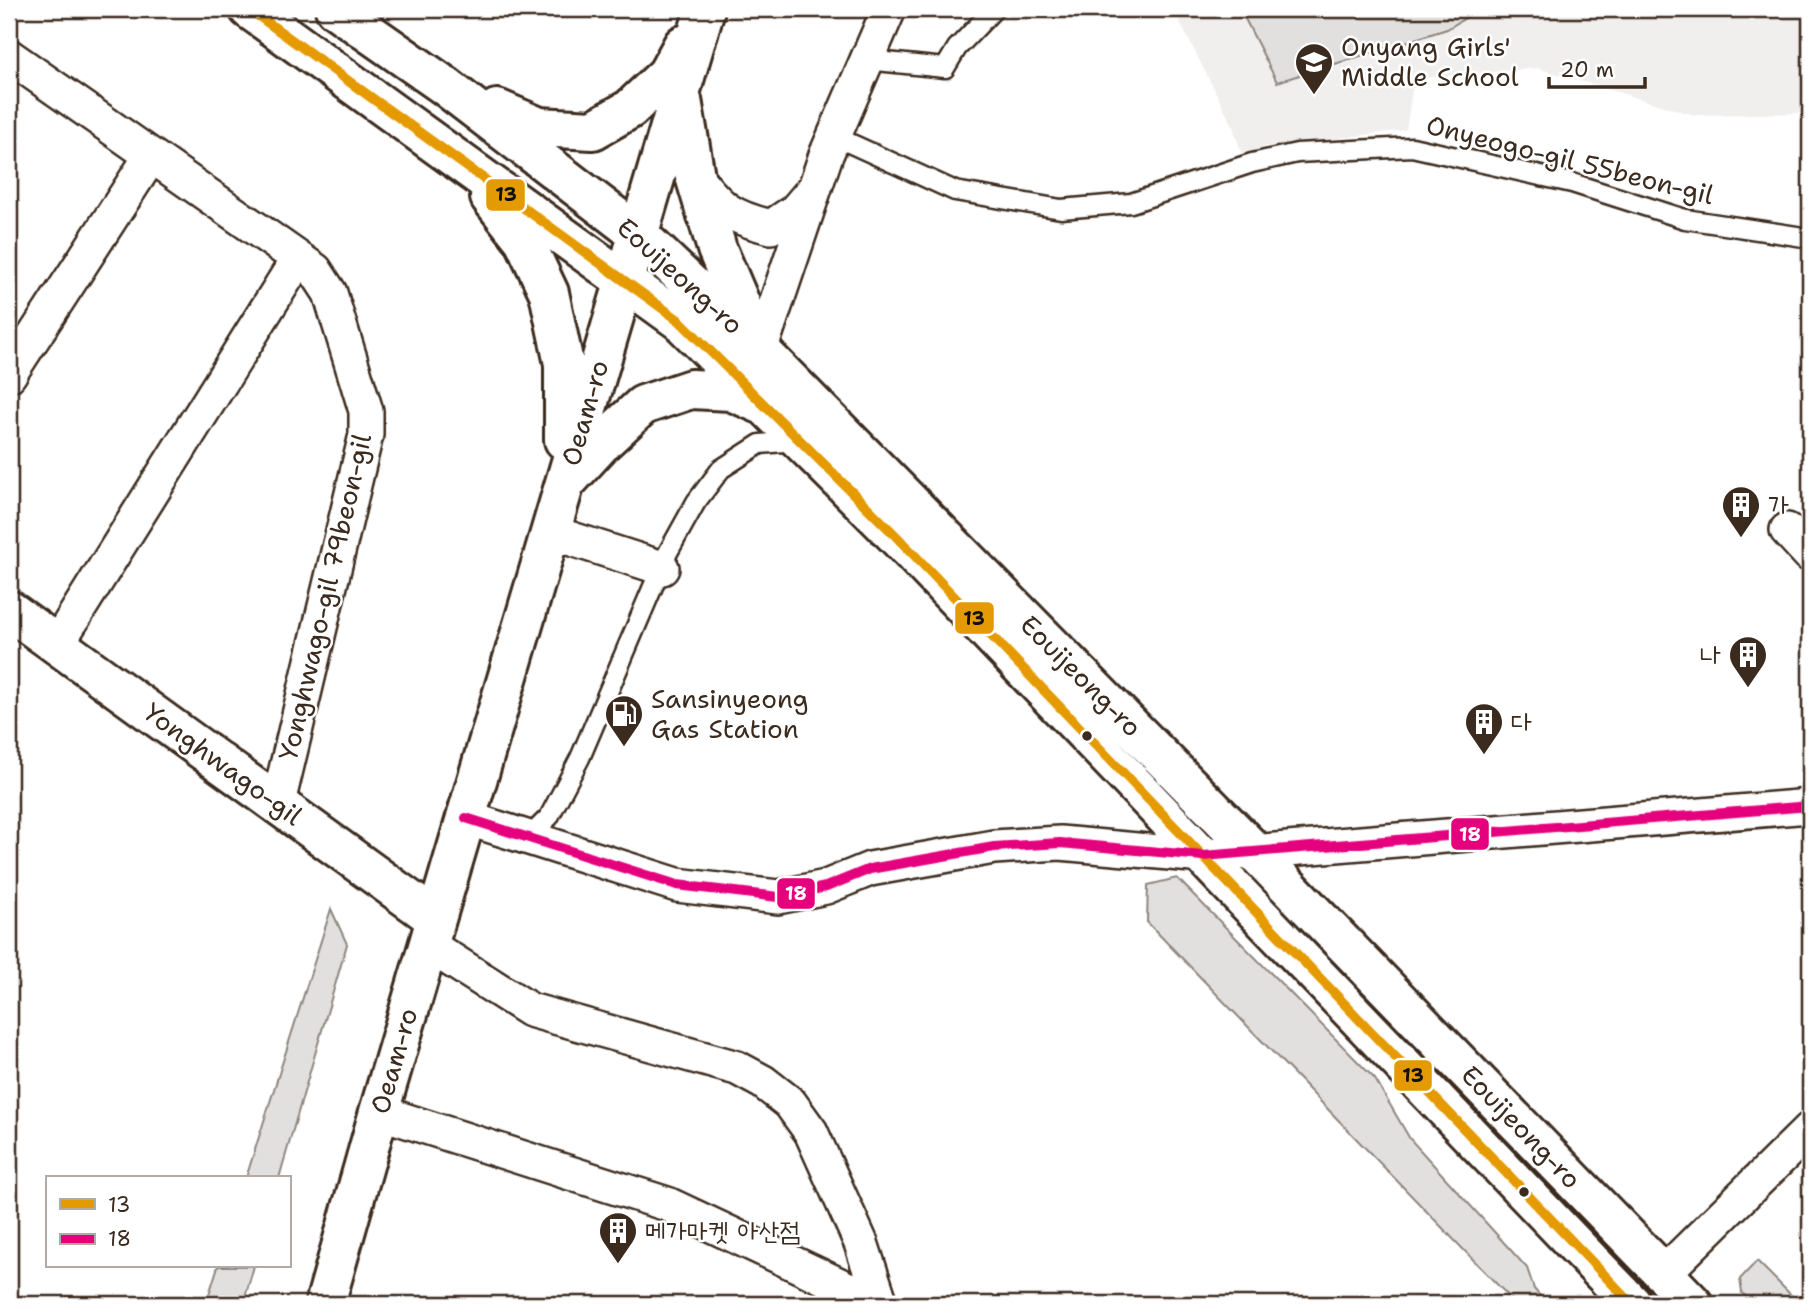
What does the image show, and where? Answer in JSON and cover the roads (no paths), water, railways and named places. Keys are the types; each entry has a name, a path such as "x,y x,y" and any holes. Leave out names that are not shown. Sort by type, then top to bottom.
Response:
{"main road":[{"name":"Eouijeong-ro","path":"249,9 680,321 1203,856 1633,1304"},
{"name":"Eouijeong-ro","path":"335,9 445,86 638,234 761,351 1254,851 1693,1304"},
{"path":"445,86 539,127 593,130 630,109 667,74 703,9"},
{"name":"Oeam-ro","path":"325,1304 703,9"},
{"path":"681,91 695,176 717,249 761,351"},
{"path":"449,152 488,194 524,240 549,293 564,364 564,485"},
{"path":"564,485 603,442 643,405 691,389 731,391 766,407"},
{"name":"Yonghwago-gil","path":"9,610 278,803 432,932"},
{"path":"1633,1304 1663,1274"}],"street":[{"path":"761,351 834,136 889,9"},
{"name":"Yonghwago-gil 79beon-gil","path":"9,56 315,270 330,293 366,411 366,435 278,803"},
{"path":"9,375 151,156"},
{"path":"695,176 716,203 744,220 771,227 795,211 815,187"},
{"path":"57,644 298,258"},
{"path":"1787,530 1810,555"},
{"path":"550,532 662,568"},
{"path":"466,818 677,885 778,897 826,887 870,869 994,847 1060,843 1203,856 1810,806"},
{"path":"379,1112 667,1205 844,1297 881,1304 861,1243 811,1132 790,1103 763,1082 737,1068 530,1010 432,932"},
{"path":"1663,1274 1810,1129"}],"lane":[{"path":"867,60 945,68 957,48 994,9"},
{"name":"Onyeogo-gil 55beon-gil","path":"834,136 955,191 1061,209 1131,203 1252,163 1297,153 1412,147 1572,183 1685,219 1810,237"},
{"path":"529,837 550,817 580,758 662,568 696,502 721,469 760,444 800,441"}],"place":[{"name":"Onyang Girls' Middle School","path":"1314,96"},
{"name":"가","path":"1741,539"},
{"name":"나","path":"1748,689"},
{"name":"Sansinyeong Gas Station","path":"624,748"},
{"name":"다","path":"1484,756"},
{"name":"메가마켓 아산점","path":"618,1265"}]}
